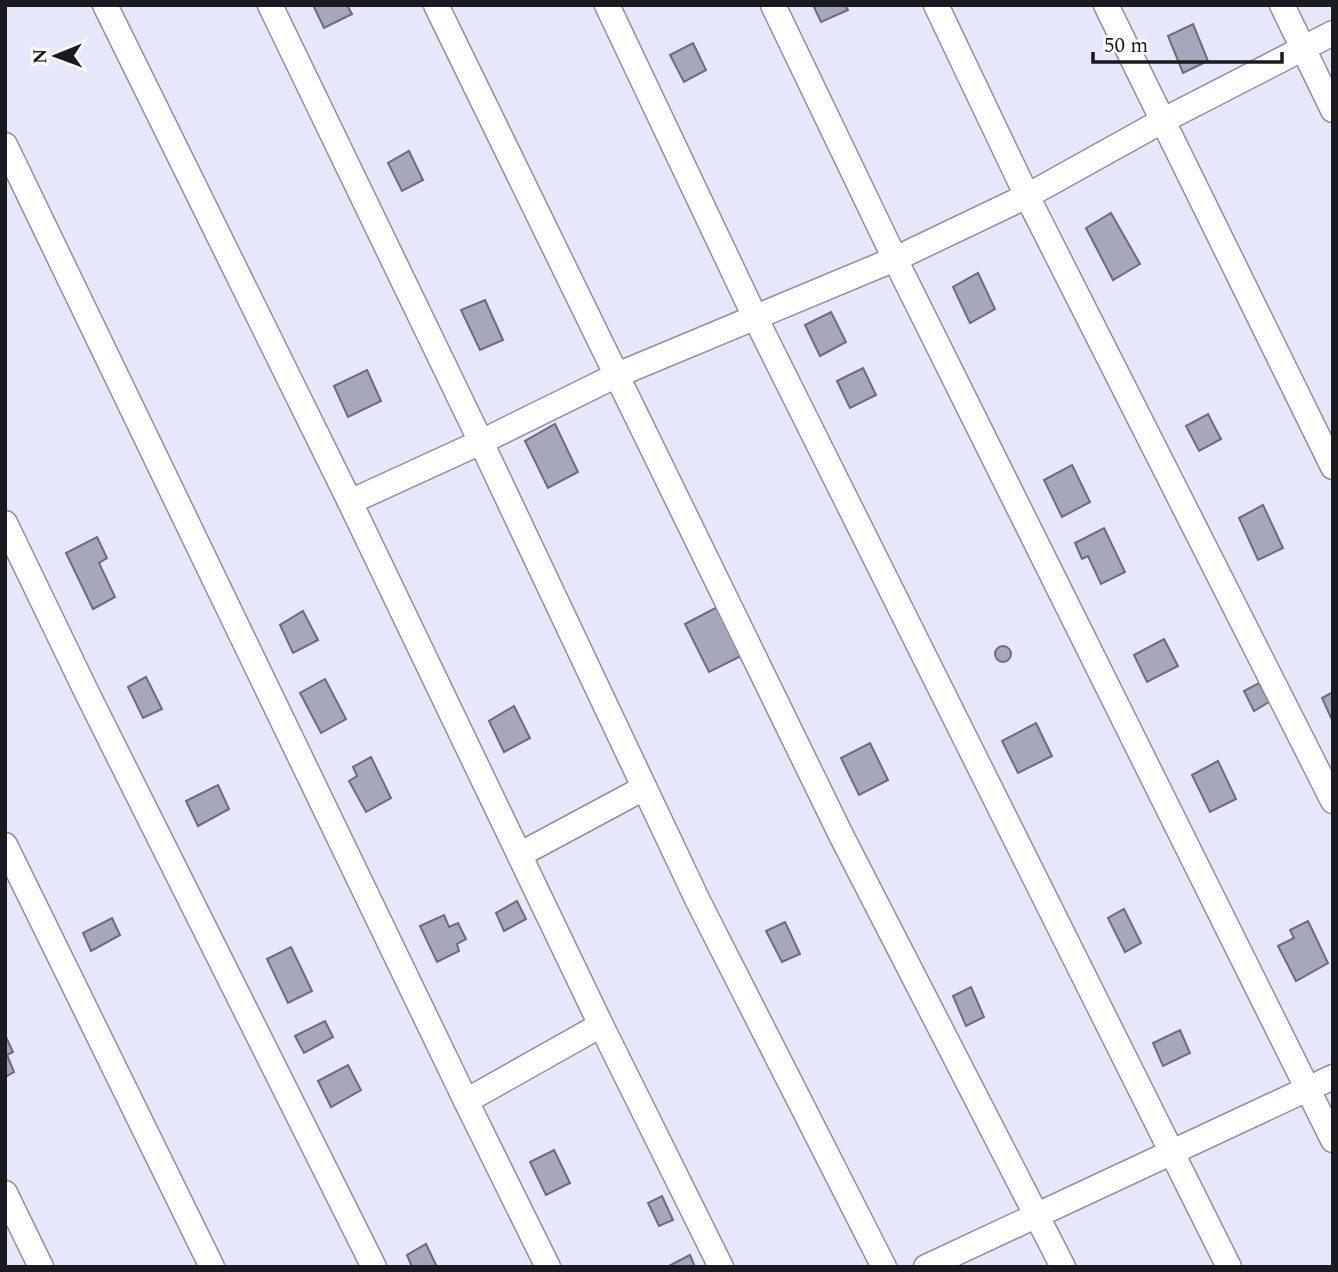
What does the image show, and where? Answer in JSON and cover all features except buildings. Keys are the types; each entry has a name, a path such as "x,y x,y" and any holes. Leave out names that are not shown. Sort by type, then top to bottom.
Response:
{"street":[{"path":"105,5 351,502 601,1025 721,1267"},
{"path":"270,5 698,901 884,1267"},
{"path":"436,5 841,835 1063,1267"},
{"path":"607,5 755,317 1229,1267"},
{"path":"773,5 895,259 1333,1140"},
{"path":"936,5 1027,196 1333,801"},
{"path":"1106,5 1333,467"},
{"path":"1282,5 1333,110"},
{"path":"351,502 617,375 895,259 1027,196 1162,121 1333,33"},
{"path":"5,145 548,1267"},
{"path":"5,523 374,1267"},
{"path":"521,854 644,788"},
{"path":"5,845 212,1267"},
{"path":"466,1101 601,1025"},
{"path":"926,1267 1333,1077"},
{"path":"5,1193 41,1267"}]}
